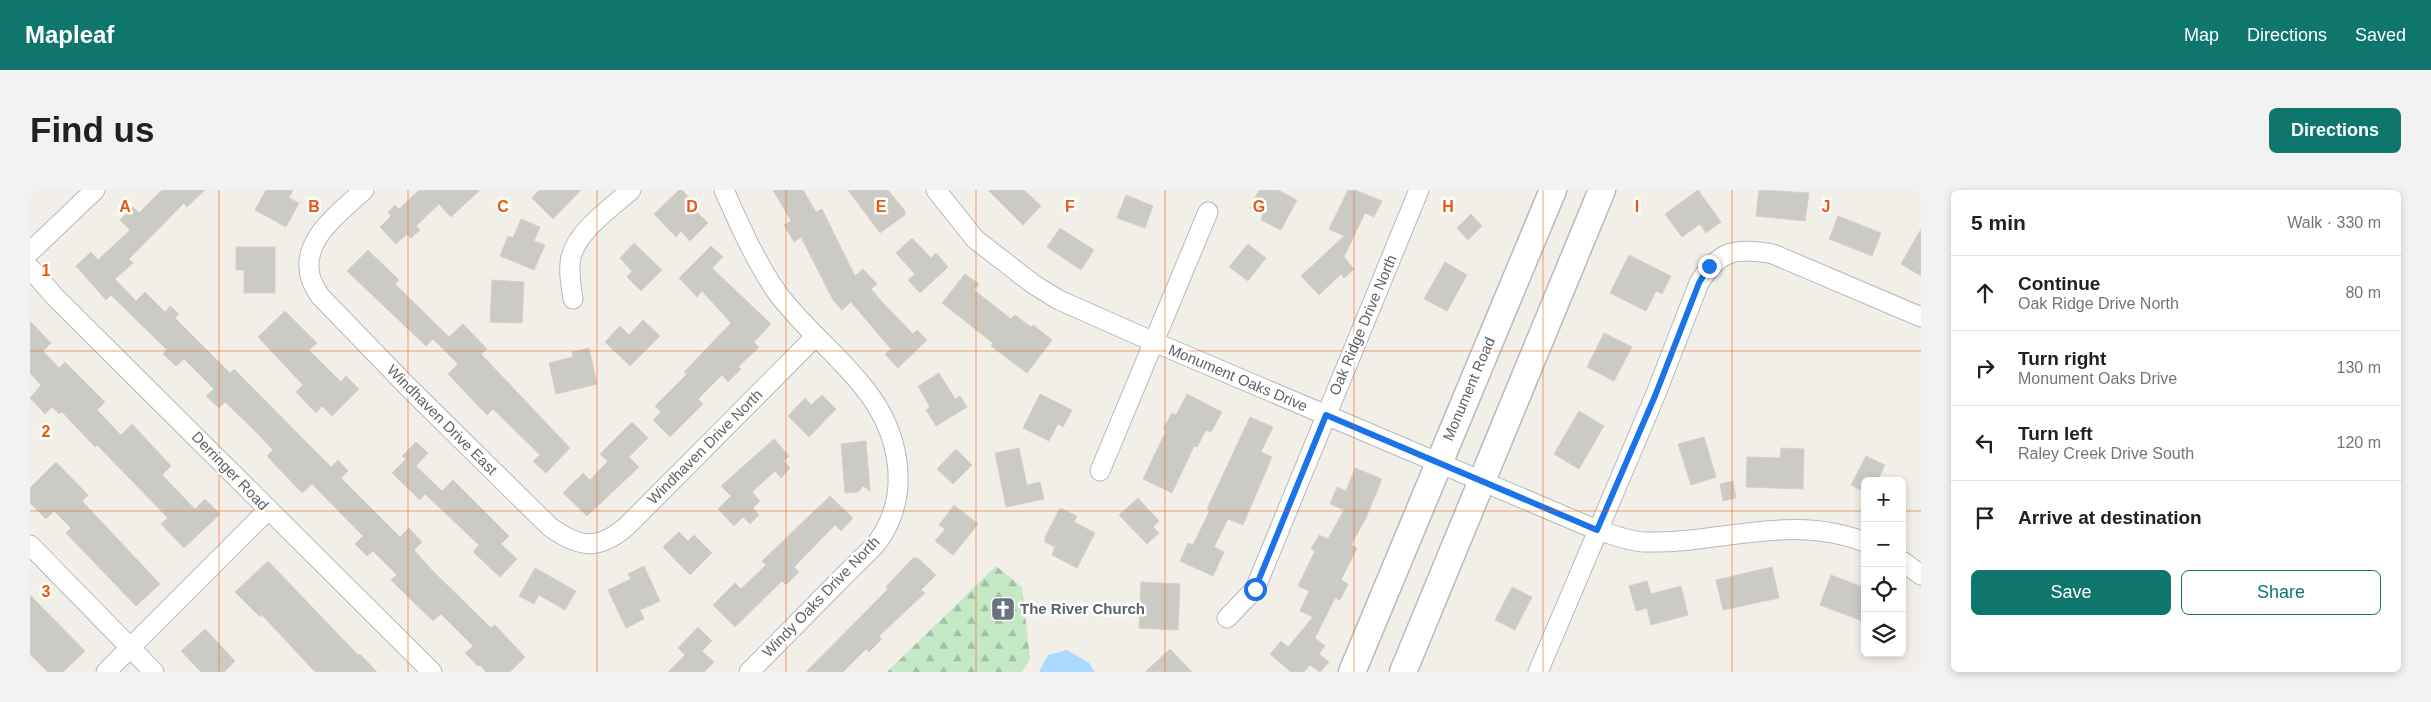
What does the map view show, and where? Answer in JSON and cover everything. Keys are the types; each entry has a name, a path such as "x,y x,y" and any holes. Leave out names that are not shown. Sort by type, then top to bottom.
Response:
{"main road":[{"name":"Monument Road","path":"1352,672 1553,190"},
{"path":"1403,672 1602,190"}],"street":[{"path":"30,252 95,190"},
{"name":"Windhaven Drive East","path":"364,190 313,242 310,259 311,278 320,296 550,527 568,539 578,543 588,543"},
{"path":"573,300 569,273 571,256 578,241 630,190"},
{"name":"Windy Oaks Drive North","path":"724,190 740,227 776,290 815,337 865,389 878,409 890,432 900,475 897,500 878,540 749,672"},
{"name":"Monument Oaks Drive","path":"936,190 975,238 1033,284 1081,310 1597,530 1643,542 1672,542 1781,528 1822,530 1861,541"},
{"name":"Oak Ridge Drive North","path":"1227,618 1255,589 1419,190"},
{"path":"1100,471 1208,212"},
{"path":"1538,672 1655,396 1699,283 1709,266 1732,252 1749,249 1773,254 1921,317"},
{"name":"Derringer Road","path":"30,268 55,297 432,672"},
{"name":"Windhaven Drive North","path":"588,543 612,538 627,526 815,337"},
{"path":"106,672 268,510"},
{"path":"30,545 154,672"},
{"path":"1906,564 1921,575"}],"green space":[{"path":"996,566 1022,587 1030,659 1022,672 887,672"}],"water":[{"path":"1067,650 1089,663 1095,672 1039,672 1048,655"}],"building":[{"path":"162,190 205,190 187,207 184,203 129,259 133,263 115,279 136,301 145,292 165,312 170,306 179,314 175,318 230,373 234,369 331,467 338,460 348,471 341,478 400,537 409,528 422,542 414,550 430,568 491,628 495,625 525,657 510,672 486,672 480,665 478,666 465,653 473,646 441,614 433,621 391,580 397,575 373,551 367,556 355,544 363,536 312,484 302,493 267,456 273,450 256,432 225,402 219,408 206,396 214,389 184,359 176,366 163,354 167,350 111,295 106,300 76,266 91,252 98,260 130,230 120,220 133,207 139,213"},
{"path":"266,190 293,190 289,198 299,203 286,227 255,210"},
{"path":"419,190 480,190 451,217 439,204 416,226 420,230 411,238 407,234 396,244 380,227 391,216 388,212 395,205 399,209"},
{"path":"539,190 581,190 553,219 532,198"},
{"path":"679,190 682,190 695,204 692,207 708,223 690,241 681,231 676,237 654,214"},
{"path":"773,190 803,190 816,212 822,209 855,276 863,269 877,284 871,289 883,303 913,334 917,330 927,340 898,368 885,354 891,349 851,302 842,310 833,300 801,237 794,242 784,225 791,221"},
{"path":"848,190 888,190 905,211 905,215 880,233"},
{"path":"988,190 1024,190 1041,206 1023,225"},
{"path":"1259,190 1278,190 1297,200 1281,230 1261,220 1263,215 1250,208"},
{"path":"1348,190 1355,190 1382,201 1374,217 1365,213 1344,257 1354,269 1344,278 1341,274 1319,295 1301,276 1344,236 1329,229"},
{"path":"1698,190 1721,222 1706,233 1700,224 1682,237 1665,214"},
{"path":"1759,190 1809,193 1805,221 1756,216"},
{"path":"1126,195 1153,206 1145,228 1117,218"},
{"path":"1471,214 1482,226 1468,240 1457,228"},
{"path":"1838,216 1881,233 1872,256 1829,239"},
{"path":"521,219 540,227 534,241 545,245 534,270 500,256 508,236 513,238"},
{"path":"1060,228 1094,250 1081,270 1047,247"},
{"path":"1921,229 1921,276 1901,264"},
{"path":"912,238 931,258 936,253 948,267 920,293 908,280 915,274 896,253"},
{"path":"634,243 662,270 641,291 627,277 632,271 620,258"},
{"path":"1248,244 1266,258 1248,281 1229,267"},
{"path":"711,246 723,257 712,268 771,324 754,342 759,347 738,367 741,369 728,382 722,375 698,399 703,404 670,437 653,420 661,412 655,406 687,374 684,372 731,323 702,291 697,297 679,278"},
{"path":"236,247 275,247 275,293 244,293 244,270 236,270"},
{"path":"368,250 399,280 395,284 449,337 463,324 487,349 481,354 570,448 546,473 533,461 540,455 493,409 487,415 448,374 458,364 433,339 426,346 347,271"},
{"path":"1629,255 1671,276 1662,294 1656,291 1646,311 1610,293"},
{"path":"1445,262 1467,275 1447,311 1424,299"},
{"path":"965,274 979,284 974,290 1011,319 1015,315 1031,327 1033,325 1052,340 1027,373 991,346 993,343 942,303"},
{"path":"492,280 524,282 522,323 490,322"},
{"path":"285,311 317,343 309,350 341,382 346,376 359,389 332,416 322,406 316,413 296,392 303,385 258,337"},
{"path":"643,320 660,336 630,366 605,342 620,326 629,335"},
{"path":"30,321 51,343 43,351 59,368 65,362 105,402 97,410 121,435 132,424 171,466 162,475 195,509 205,499 220,514 184,548 161,524 168,518 97,445 95,447 62,412 59,414 52,407 45,414 30,398 41,385 30,373"},
{"path":"1604,333 1632,347 1614,381 1587,367"},
{"path":"589,348 597,384 556,394 549,363 573,357 572,352"},
{"path":"939,373 955,399 960,396 967,407 936,426 926,410 930,407 918,386"},
{"path":"1040,394 1072,410 1063,427 1058,424 1049,441 1023,428"},
{"path":"1187,394 1222,412 1211,432 1206,430 1197,447 1194,446 1172,493 1143,479 1166,431 1163,429 1172,413 1176,415"},
{"path":"822,395 836,409 809,437 788,416 805,398 811,405"},
{"path":"1579,411 1604,426 1579,469 1554,454"},
{"path":"1250,417 1273,427 1261,452 1272,457 1243,525 1228,519 1214,547 1224,552 1213,576 1180,561 1188,543 1193,545 1210,510 1207,509"},
{"path":"632,422 648,438 629,457 639,467 587,516 563,493 583,473 590,480 608,461 600,454"},
{"path":"1704,437 1716,477 1691,485 1678,444"},
{"path":"774,439 789,456 784,461 790,468 781,478 775,471 752,492 760,501 753,508 759,515 750,524 743,517 734,526 718,509 731,496 721,486"},
{"path":"866,441 870,491 863,486 858,492 845,493 841,444"},
{"path":"416,442 428,453 416,466 442,491 453,480 509,536 501,544 517,559 500,577 473,552 479,545 425,494 420,500 392,473 406,459 402,456"},
{"path":"1019,448 1027,485 1040,482 1044,499 1006,507 995,453"},
{"path":"1781,448 1804,449 1803,489 1746,487 1747,457 1780,458"},
{"path":"956,449 972,465 953,484 937,469"},
{"path":"1866,456 1885,465 1879,477 1861,477 1861,490 1851,485"},
{"path":"56,462 88,495 82,501 160,584 136,606 66,533 71,528 54,511 46,519 30,503 30,488"},
{"path":"1355,468 1382,479 1366,518 1351,545 1357,548 1341,580 1348,584 1340,600 1335,598 1315,638 1325,646 1319,654 1329,662 1320,672 1310,665 1304,672 1291,672 1270,654 1281,641 1288,647 1313,617 1300,611 1309,591 1298,586 1315,551 1311,549 1319,535 1328,539 1344,510 1330,504 1337,487 1346,491"},
{"path":"1733,481 1736,498 1723,501 1720,484"},
{"path":"830,496 853,518 841,531 835,525 794,567 799,572 786,585 782,581 735,627 713,605 735,583 741,589 766,565 762,561"},
{"path":"1138,498 1159,521 1153,527 1159,533 1147,544 1119,515"},
{"path":"954,505 978,524 953,555 935,541 945,529 939,525"},
{"path":"1060,508 1077,516 1074,522 1095,533 1077,568 1052,555 1055,547 1045,542 1045,537"},
{"path":"679,532 688,541 694,535 712,553 690,575 663,547"},
{"path":"913,558 918,558 936,575 921,590 925,593 879,636 882,639 869,652 866,649 843,672 806,672 888,589 886,587"},
{"path":"268,561 358,655 360,654 377,672 315,672 262,615 260,617 235,592"},
{"path":"644,566 660,601 640,610 644,619 626,628 608,590 631,579 628,574"},
{"path":"1772,567 1779,598 1723,610 1716,580"},
{"path":"535,568 576,591 565,610 539,595 534,604 519,596"},
{"path":"1831,575 1861,586 1861,620 1820,605"},
{"path":"1647,581 1651,594 1681,586 1688,615 1651,625 1647,608 1636,611 1629,586"},
{"path":"1141,582 1180,584 1178,630 1139,628"},
{"path":"1512,587 1532,597 1515,630 1495,620"},
{"path":"30,595 85,651 63,672 48,672 30,654"},
{"path":"698,627 712,641 702,651 714,662 704,672 668,672 685,655 678,648"},
{"path":"205,629 235,661 224,672 201,672 181,651"},
{"path":"1170,649 1192,672 1145,672"}],"place":[{"name":"The River Church","path":"1003,609"}],"route":[{"path":"1255,589 1326,415 1597,530 1655,396 1699,283 1709,266"}]}
